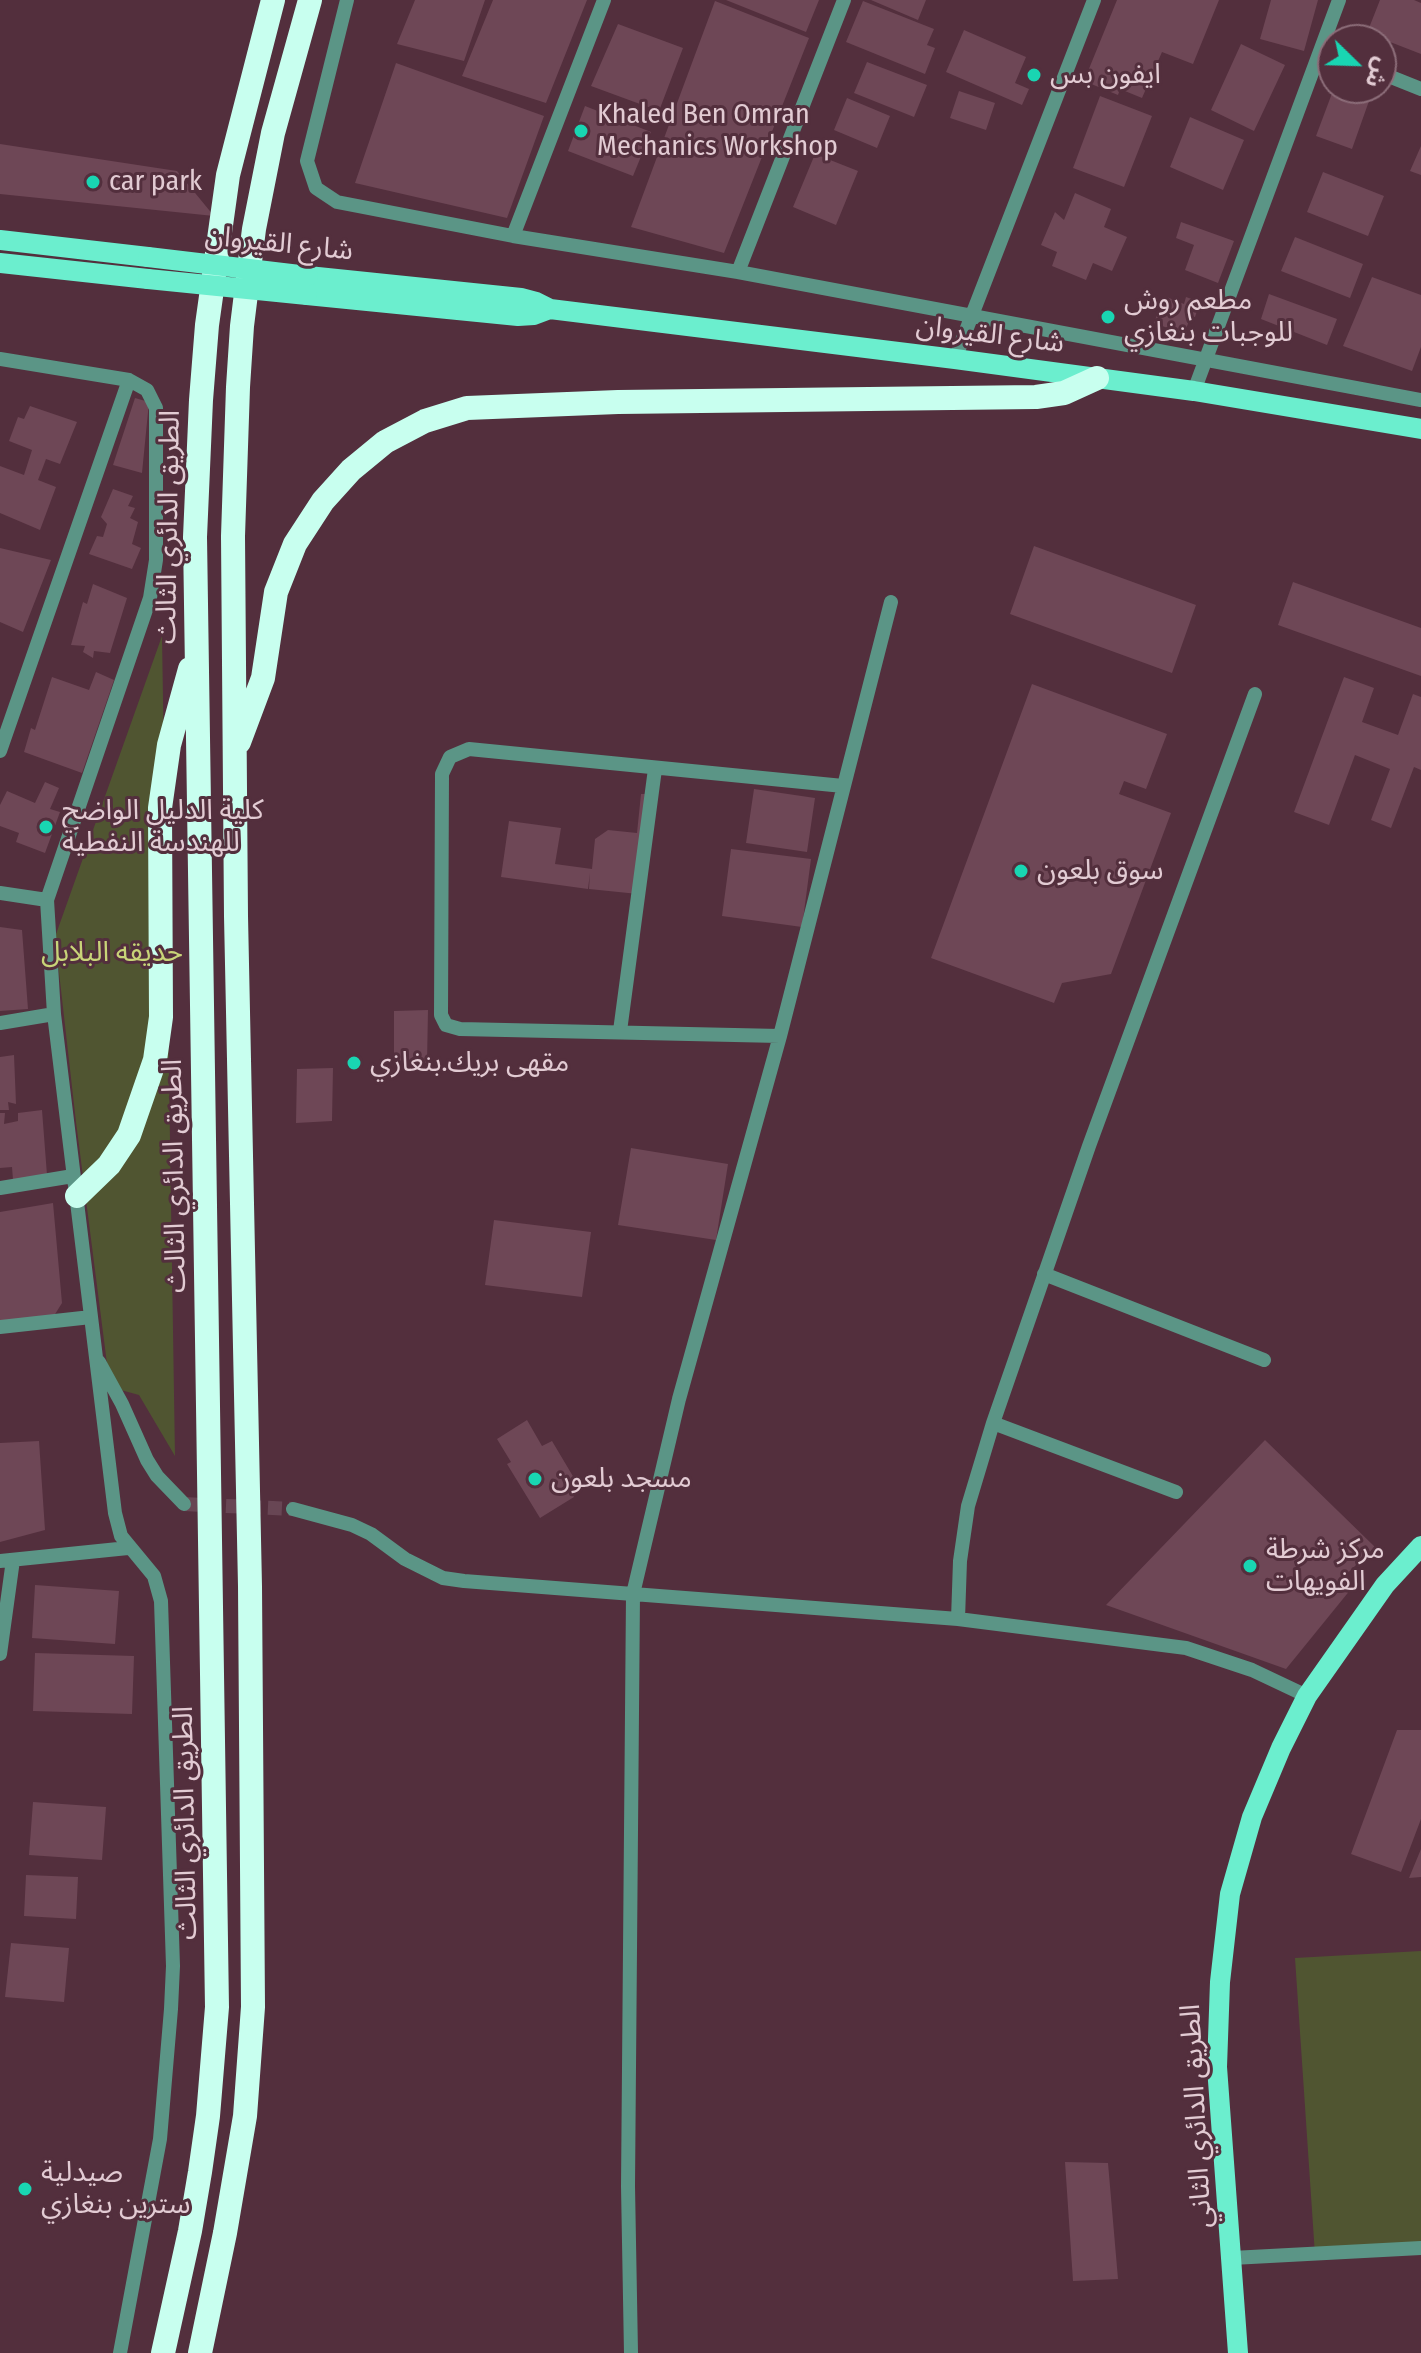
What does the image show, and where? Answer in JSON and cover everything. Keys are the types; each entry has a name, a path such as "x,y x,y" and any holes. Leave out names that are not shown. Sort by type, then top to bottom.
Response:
{"highway":[{"name":"الطريق الدائري الثالث","path":"163,2353 200,2172 217,2007 195,537 207,325 228,175 273,0"},
{"path":"200,2353 242,2130 253,2007 250,1570 233,536 242,326 254,229 273,133 310,0"},
{"path":"235,752 257,696 267,659 276,592 295,544 323,501 351,470 385,442 425,421 467,408 618,402 1036,397 1064,393 1097,378"},
{"path":"75,1186 109,1165 129,1135 155,1060 161,1017 160,808 176,713 197,651"}],"main road":[{"name":"شارع القيروان","path":"0,240 148,257 308,285"},
{"name":"شارع القيروان","path":"0,263 148,279 521,298 550,309 1194,391 1421,429"},
{"name":"الطريق الدائري الثاني","path":"1238,2353 1217,2067 1220,1982 1230,1894 1252,1817 1307,1696 1385,1585 1421,1546"}],"street":[{"path":"347,0 307,161 316,188 337,202 513,236 738,272 1421,400"},
{"path":"513,236 604,0"},
{"path":"738,272 844,0"},
{"path":"955,359 1094,0"},
{"path":"1333,24 1339,0"},
{"path":"1194,391 1317,77"},
{"path":"1397,79 1421,89"},
{"path":"0,359 129,380 147,390 156,408 154,573 150,598 47,900 54,1014 115,1513 128,1548 154,1576 161,1601 173,1966 169,2053 160,2139 120,2353"},
{"path":"0,751 129,380"},
{"path":"631,2353 628,2186 633,1594 679,1399 780,1036 891,602"},
{"path":"958,1619 960,1561 968,1506 993,1423 1255,694"},
{"path":"780,1036 460,1029 446,1025 441,1015 442,774 450,757 469,749 843,786"},
{"path":"620,1031 655,769"},
{"path":"0,893 47,900"},
{"path":"0,1023 54,1014"},
{"path":"0,1188 49,1182 75,1186"},
{"path":"1044,1274 1264,1360"},
{"path":"0,1327 91,1317"},
{"path":"95,1354 147,1460 157,1476 184,1504"},
{"path":"993,1423 1176,1492"},
{"path":"293,1509 333,1517 352,1525 371,1534 405,1559 443,1578 958,1619 1186,1648 1252,1670 1307,1696"},
{"path":"0,1654 7,1561 128,1548"},
{"path":"1232,2258 1421,2248"}],"green space":[{"name":"حديقه البلابل","path":"162,636 175,1456 139,1395 110,1387 55,937"},
{"path":"1421,1951 1421,2249 1315,2255 1295,1958"}],"building":[{"path":"415,0 485,0 464,61 397,44"},
{"path":"493,0 587,0 546,103 462,76"},
{"path":"726,0 819,0 806,32"},
{"path":"871,0 926,0 918,20"},
{"path":"1117,0 1219,0 1193,64 1162,52 1142,98 1120,89 1118,95 1084,81"},
{"path":"1271,0 1318,0 1304,51 1260,39"},
{"path":"1380,0 1414,0 1421,3 1421,54 1397,45 1397,24 1371,24"},
{"path":"715,1 809,38 724,253 631,227"},
{"path":"863,1 934,29 927,45 935,48 925,74 846,42"},
{"path":"618,24 683,48 659,111 591,86"},
{"path":"964,30 1026,57 1015,83 1029,89 1022,105 946,72"},
{"path":"1241,44 1285,65 1254,131 1211,110"},
{"path":"867,62 927,85 914,117 854,93"},
{"path":"396,63 544,116 507,218 355,183"},
{"path":"959,91 995,103 986,130 950,118"},
{"path":"1100,96 1152,116 1124,187 1073,168"},
{"path":"847,98 890,116 877,148 834,130"},
{"path":"1328,104 1368,104 1352,149 1316,136"},
{"path":"585,106 651,132 633,176 568,151"},
{"path":"1190,117 1244,140 1223,190 1170,167"},
{"name":"car park","path":"0,144 177,171 214,216 0,194"},
{"path":"1421,146 1421,175 1410,171"},
{"path":"815,154 858,171 836,225 793,207"},
{"path":"1323,172 1384,196 1368,236 1307,212"},
{"path":"1075,193 1111,209 1104,227 1127,237 1112,271 1093,263 1086,280 1052,266 1057,252 1041,245 1055,212 1064,220"},
{"path":"1181,222 1234,241 1218,283 1185,270 1194,245 1176,238"},
{"path":"1295,237 1363,264 1350,298 1281,271"},
{"path":"1372,277 1421,295 1421,347 1412,371 1343,346"},
{"path":"1269,294 1337,319 1327,345 1261,319"},
{"path":"1164,296 1184,304 1186,297 1200,302 1184,334 1154,323"},
{"path":"135,398 149,402 142,473 113,465"},
{"path":"30,406 77,422 60,464 46,459 38,480 56,487 40,530 0,513 0,466 24,475 32,450 9,441 18,417 24,419"},
{"path":"113,489 133,496 128,506 135,508 130,518 138,522 132,544 141,548 132,569 89,554 97,536 103,537 107,524 101,517"},
{"path":"1034,546 1196,605 1172,673 1010,614"},
{"path":"0,548 51,560 23,632 0,622"},
{"path":"1293,582 1421,628 1421,676 1278,625"},
{"path":"93,584 127,598 110,653 94,651 93,658 83,652 85,646 71,645 83,602 87,604"},
{"path":"96,672 114,680 82,773 24,752 31,728 35,730 52,677 89,690"},
{"path":"1344,677 1374,688 1362,722 1398,735 1413,694 1421,697 1421,770 1414,767 1391,828 1371,820 1390,769 1355,755 1329,825 1294,812"},
{"path":"1032,684 1167,734 1146,789 1124,781 1119,794 1171,813 1111,974 1062,983 1054,1003 931,958"},
{"path":"45,782 59,788 50,809 60,812 45,853 16,842 19,833 0,826 0,805 7,791 35,803"},
{"path":"754,789 815,798 807,852 746,843"},
{"path":"641,794 649,794 638,894 589,889 590,873 588,889 501,877 509,821 561,828 555,864 592,869 595,839 608,830 637,833"},
{"path":"731,849 811,859 802,927 722,916"},
{"path":"0,927 22,930 28,1009 0,1011"},
{"path":"428,1010 427,1063 394,1062 394,1011"},
{"path":"14,1055 16,1104 8,1102 9,1110 0,1110 0,1057"},
{"path":"333,1068 332,1121 296,1123 297,1069"},
{"path":"42,1110 47,1175 13,1180 12,1167 0,1168 0,1113 5,1113 4,1124 18,1121 18,1113"},
{"path":"631,1148 728,1164 716,1240 618,1225"},
{"path":"53,1203 62,1303 52,1319 0,1326 0,1212"},
{"path":"494,1220 591,1232 582,1297 485,1285"},
{"path":"527,1420 542,1446 552,1441 577,1483 568,1488 574,1497 540,1518 507,1464 511,1462 497,1439"},
{"name":"مركز شرطة الفويهات","path":"1265,1440 1375,1547 1336,1584 1351,1589 1286,1669 1106,1605"},
{"path":"39,1441 45,1530 0,1542 0,1443"},
{"path":"35,1585 119,1591 115,1644 32,1638"},
{"path":"35,1653 134,1656 132,1714 33,1711"},
{"path":"1397,1730 1421,1730 1421,1819 1401,1872 1351,1854"},
{"path":"33,1802 106,1807 102,1860 29,1855"},
{"path":"1421,1849 1421,1877 1409,1878"},
{"path":"26,1875 78,1877 76,1919 24,1916"},
{"path":"11,1943 69,1948 64,2002 5,1997"},
{"path":"1065,2162 1108,2163 1118,2279 1073,2281"}],"tunnel":[{"path":"184,1504 293,1509"}],"place":[{"name":"ايفون بس","path":"1034,75"},
{"name":"Khaled Ben Omran Mechanics Workshop","path":"581,131"},
{"name":"car park","path":"93,182"},
{"name":"مطعم روش للوجبات بنغازي","path":"1108,317"},
{"name":"كلية الدليل الواضح للهندسة النفطية","path":"46,827"},
{"name":"سوق بلعون","path":"1021,871"},
{"name":"مقهى بريك.بنغازي","path":"354,1063"},
{"name":"مسجد بلعون","path":"535,1479"},
{"name":"مركز شرطة الفويهات","path":"1250,1566"},
{"name":"صيدلية سترين بنغازي","path":"25,2189"}]}
